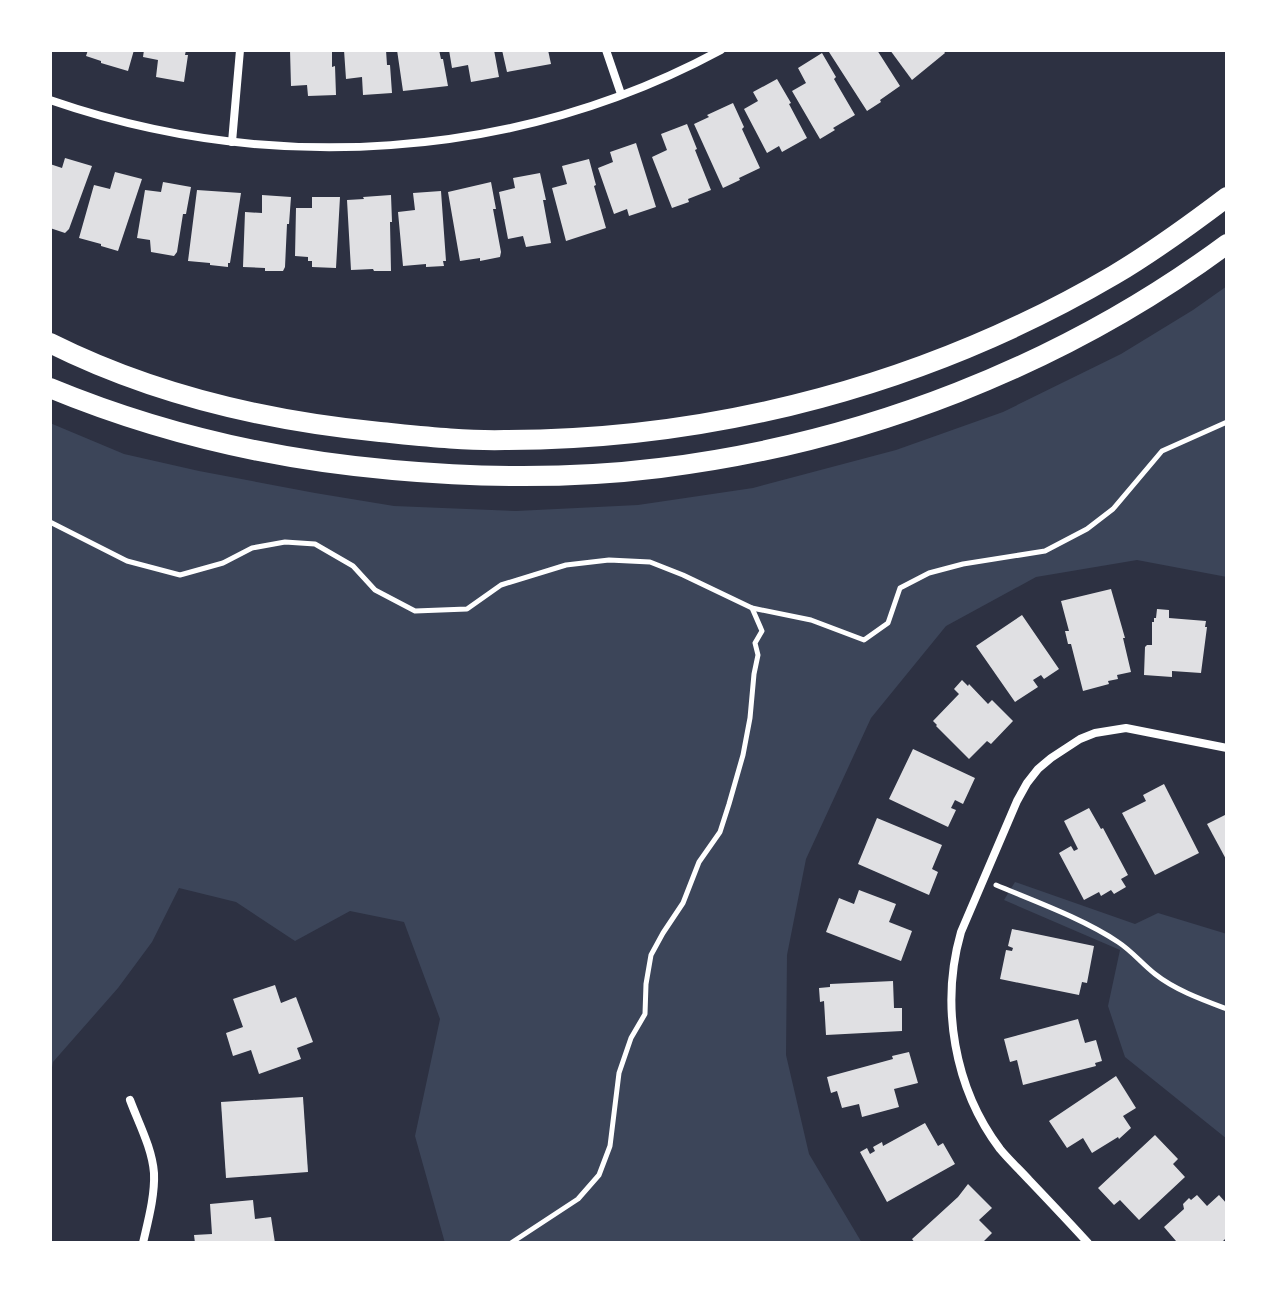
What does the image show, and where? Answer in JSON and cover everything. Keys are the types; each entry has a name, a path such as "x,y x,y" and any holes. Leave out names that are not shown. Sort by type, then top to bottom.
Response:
{"main road":[{"path":"50,343 140,381 224,406 328,427 504,440 599,437 678,428 762,413 845,392 937,360 1030,320 1115,275 1227,197"},
{"path":"50,388 185,433 305,460 451,475 546,476 660,468 825,437 938,400 1009,371 1108,321 1188,273 1227,244"}],"street":[{"path":"232,142 240,50"},
{"path":"606,50 621,94"},
{"path":"50,100 139,127 232,142 340,148 410,145 473,136 541,121 692,66 721,50"},
{"path":"1088,1243 1001,1150 979,1116 961,1070 951,1004 953,971 961,932 1017,801 1038,769 1051,758 1080,739 1103,731 1126,728 1227,748"},
{"path":"130,1100 148,1147 154,1174 143,1243"}],"path":[{"path":"50,522 127,561 180,575 223,563 252,548 285,542 315,544 353,566 375,590 415,611 467,609 501,585 566,565 609,560 650,562 752,608 811,620 864,640 888,623 900,588 929,573 963,564 1045,551 1087,529 1113,509 1162,451 1227,422"},
{"path":"511,1243 578,1199 599,1175 610,1146 619,1073 631,1038 645,1014 651,955 683,903 699,862 720,832 743,755 758,655 755,643 762,631 752,608"},
{"path":"984,880 1119,942 1159,977 1227,1009"}],"shaded area":[{"path":"1227,286 1227,577 1137,560 1036,577 946,626 871,718 806,859 787,955 786,1055 809,1154 862,1243 445,1243 415,1136 440,1019 404,922 350,911 295,941 236,902 179,888 152,942 118,988 53,1062 50,1078 50,423 124,454 199,471 394,506 516,511 638,505 753,488 896,450 1003,412 1121,354"},
{"path":"1015,882 1135,924 1158,913 1227,934 1227,1139 1125,1057 1108,1006 1120,950 1004,900"}],"building":[{"path":"88,50 134,50 128,71 86,56"},
{"path":"144,50 186,50 184,82 156,77 158,60 143,57"},
{"path":"290,50 332,50 336,95 308,96 307,85 291,86"},
{"path":"344,50 386,50 392,93 363,95 362,77 346,79"},
{"path":"397,50 439,50 448,86 403,91"},
{"path":"449,50 494,50 499,77 471,82 468,65 452,68"},
{"path":"502,50 548,50 551,64 507,72"},
{"path":"877,50 900,86 867,111 829,52"},
{"path":"890,50 943,50 945,53 912,80"},
{"path":"822,53 855,115 820,139 792,91 806,83 798,68"},
{"path":"777,79 807,138 782,152 779,146 767,153 744,109 758,101 753,92"},
{"path":"733,103 760,168 723,188 694,124"},
{"path":"687,124 711,190 672,208 652,157 667,150 661,134"},
{"path":"636,143 656,207 629,216 627,209 614,214 598,168 613,162 610,152"},
{"path":"65,158 92,166 65,233 50,228 50,164 62,168"},
{"path":"589,159 606,228 566,241 552,188 567,184 562,166"},
{"path":"115,172 142,179 118,251 79,238 94,185 110,189"},
{"path":"540,173 551,243 526,247 523,236 508,239 499,192 515,188 513,178"},
{"path":"163,182 191,187 174,256 151,252 150,240 137,238 145,190 161,192"},
{"path":"491,182 500,257 460,261 448,192"},
{"path":"197,190 241,193 228,267 188,261"},
{"path":"441,191 444,266 403,266 398,212 415,210 413,193"},
{"path":"262,195 291,197 283,271 243,267 245,212 262,213"},
{"path":"391,195 391,271 351,270 347,200"},
{"path":"312,197 340,197 336,268 312,267 308,257 295,256 296,208 312,208"},
{"path":"1111,589 1131,672 1117,675 1118,679 1108,681 1109,684 1083,691 1071,644 1068,644 1065,631 1069,631 1061,601"},
{"path":"1157,609 1169,610 1169,618 1206,621 1201,673 1172,671 1172,677 1144,675 1145,647 1152,645 1152,622"},
{"path":"1022,615 1059,669 1044,679 1041,675 1033,680 1038,687 1015,702 976,646"},
{"path":"962,680 988,704 992,700 1013,721 991,744 987,741 969,759 933,721 959,694 954,689"},
{"path":"913,749 975,778 963,804 955,800 951,808 956,810 948,827 889,799"},
{"path":"1164,784 1199,853 1155,875 1122,813 1146,801 1143,795"},
{"path":"1089,808 1128,875 1121,879 1126,887 1114,894 1111,890 1101,896 1099,892 1084,900 1059,853 1071,846 1074,851 1078,849 1064,821"},
{"path":"1227,814 1227,861 1207,824"},
{"path":"877,818 942,845 932,869 938,872 929,895 858,864"},
{"path":"859,890 896,904 889,922 912,931 901,961 826,932 839,898 854,904"},
{"path":"1012,929 1094,946 1087,983 1082,982 1079,995 1000,979 1006,950 1012,951 1013,948 1008,946"},
{"path":"893,981 894,1008 902,1008 902,1031 826,1035 824,1001 820,1002 819,988 830,987 830,984"},
{"path":"275,985 281,1003 296,997 313,1042 297,1048 301,1059 259,1074 251,1050 233,1056 226,1033 243,1027 233,999"},
{"path":"1078,1019 1085,1043 1096,1040 1102,1061 1095,1063 1096,1066 1023,1085 1017,1060 1010,1062 1004,1039"},
{"path":"909,1052 918,1083 894,1089 899,1107 862,1117 859,1104 842,1108 837,1091 831,1093 827,1077"},
{"path":"1116,1076 1136,1108 1123,1116 1131,1128 1119,1139 1092,1153 1083,1138 1067,1148 1049,1121"},
{"path":"303,1097 308,1172 226,1178 221,1102"},
{"path":"925,1123 938,1146 943,1143 955,1164 887,1202 860,1152 867,1148 870,1154 875,1151 873,1147 882,1142 883,1146"},
{"path":"1155,1135 1178,1159 1173,1164 1185,1177 1139,1220 1120,1200 1114,1205 1098,1188"},
{"path":"968,1184 992,1208 979,1220 992,1233 982,1243 915,1243 912,1239"},
{"path":"1197,1195 1207,1206 1219,1195 1227,1204 1227,1237 1221,1243 1173,1243 1176,1241 1164,1227 1184,1209 1183,1204 1189,1198 1191,1200"},
{"path":"253,1200 255,1219 271,1217 275,1243 195,1243 194,1235 212,1234 210,1204"}]}
